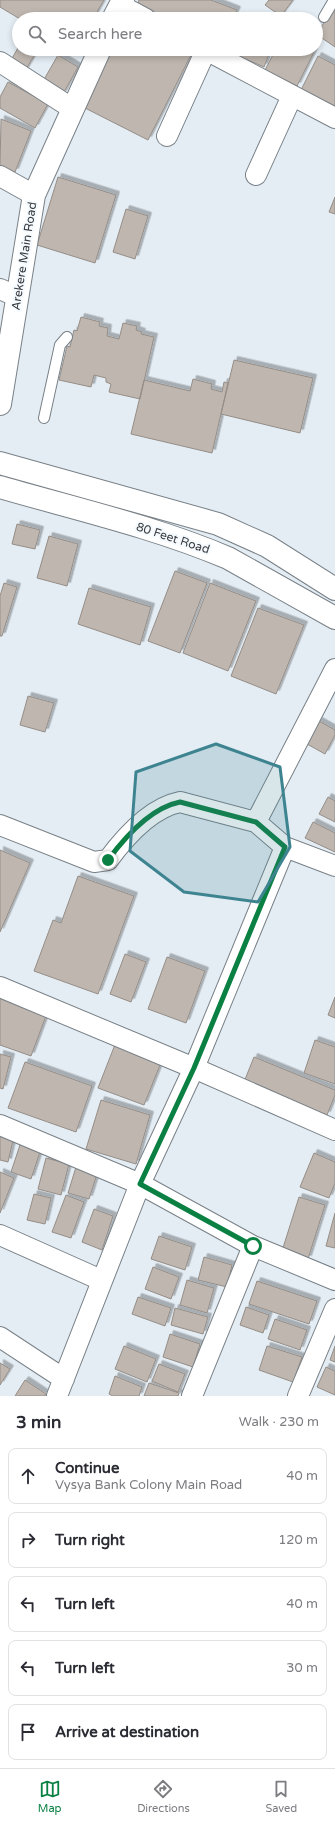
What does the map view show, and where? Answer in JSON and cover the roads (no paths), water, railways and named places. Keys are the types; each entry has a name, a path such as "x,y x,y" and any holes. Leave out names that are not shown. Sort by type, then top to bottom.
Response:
{"main road":[{"name":"Arekere Main Road","path":"0,402 9,293 34,195 97,56"},
{"name":"80 Feet Road","path":"0,464 194,517 229,530 267,546 335,589"},
{"name":"80 Feet Road","path":"0,487 180,539 219,554 335,618"},
{"path":"219,554 229,530"}],"street":[{"path":"119,8 129,12"},
{"path":"167,136 202,56"},
{"path":"216,56 335,118"},
{"path":"0,62 73,109"},
{"path":"256,175 292,96"},
{"path":"0,176 34,195"},
{"path":"256,822 335,669"},
{"path":"0,825 94,862 108,860 121,842 143,822 169,804 180,802 256,822 285,847 335,866"},
{"path":"0,1337 60,1388 101,1280 140,1184 194,1068 285,847"},
{"path":"0,987 194,1068 335,1130"},
{"path":"0,1125 140,1184 253,1246 335,1280"},
{"path":"0,1235 101,1280"},
{"path":"192,1396 253,1246"},
{"path":"298,1396 335,1309"}],"lane":[{"path":"324,17 334,0"},
{"path":"44,418 60,345 66,337"}]}
